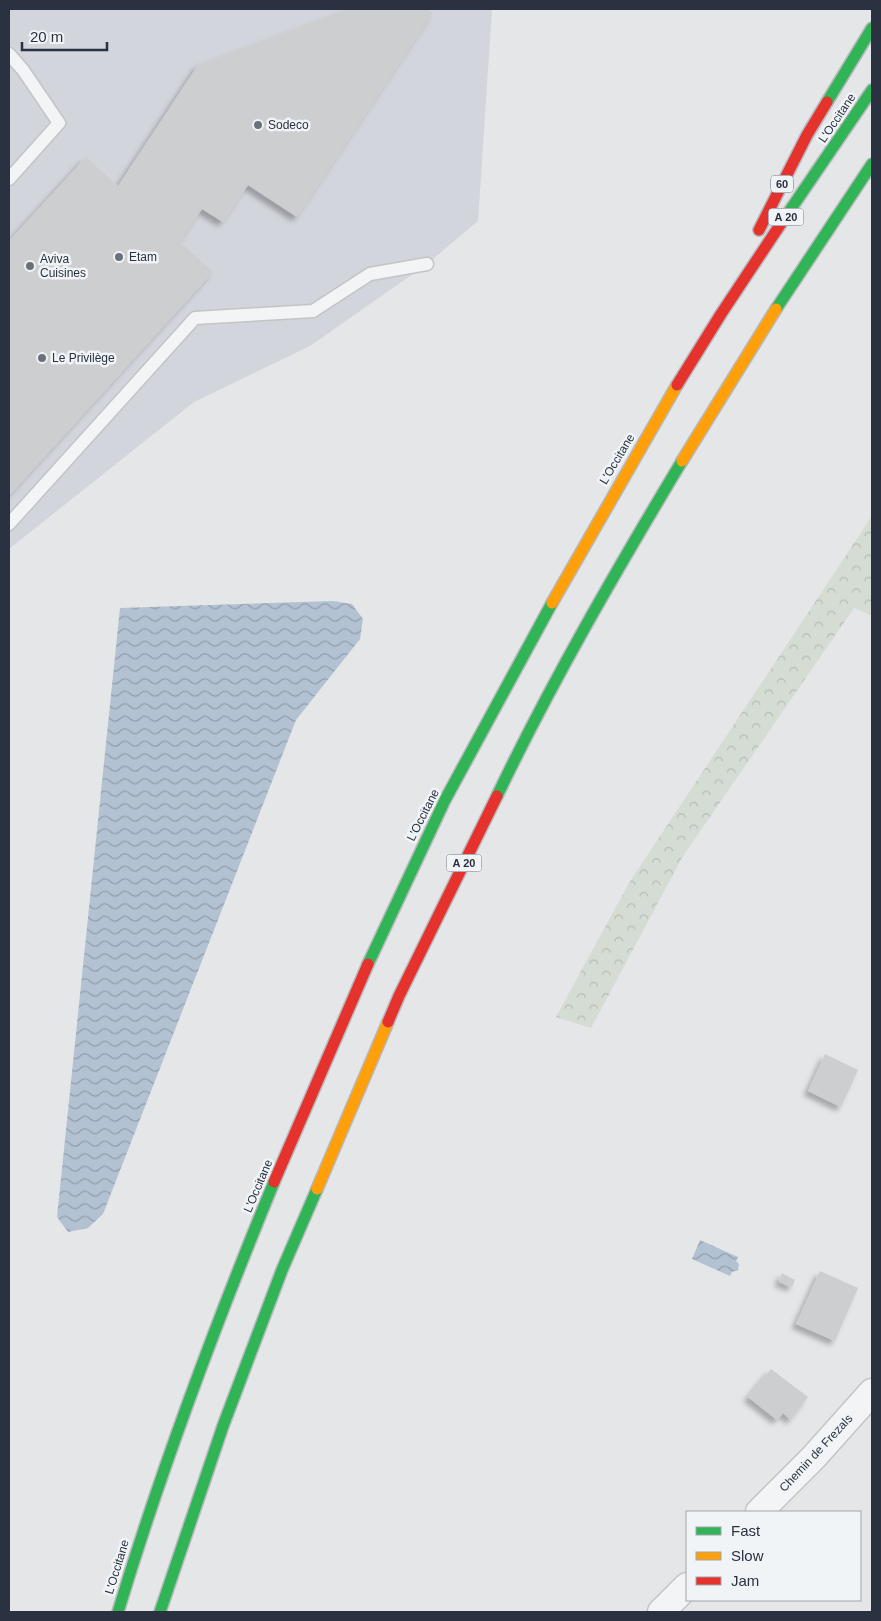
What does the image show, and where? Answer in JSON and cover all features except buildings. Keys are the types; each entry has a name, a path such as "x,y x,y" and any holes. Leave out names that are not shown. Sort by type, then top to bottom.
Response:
{"highway":[{"name":"60","path":"702,345 807,135 872,28"},
{"name":"L'Occitane","path":"118,1612 133,1561 188,1402 248,1244 358,982 423,844 489,717 594,525 702,345 765,247 872,90"},
{"name":"A 20","path":"160,1612 224,1426 282,1270 399,996 519,749 636,538 716,405 804,264 872,164"}],"street":[{"name":"Chemin de Frezals","path":"761,1511 813,1458 872,1392"},
{"path":"661,1612 686,1587"}],"lane":[{"path":"9,54 23,70 59,123 9,179"},
{"path":"9,524 195,318 314,311 370,274 427,264"}],"shaded area":[{"path":"9,9 492,9 478,221 427,264 310,346 194,402 9,549"}],"green space":[{"path":"872,516 872,616 854,608 683,856 591,1028 556,1017 629,883"}],"water":[{"path":"333,601 352,604 363,619 360,639 296,720 103,1214 88,1228 68,1232 57,1217 120,608"},
{"path":"700,1240 738,1257 736,1261 739,1264 738,1270 732,1272 730,1276 692,1259"}],"traffic: fast":[{"path":"827,102 872,28"},
{"path":"782,222 872,90"},
{"path":"776,309 872,164"},
{"path":"497,796 585,627 682,461"},
{"path":"368,964 445,800 552,603"},
{"path":"118,1612 171,1449 231,1288 274,1182"},
{"path":"160,1612 223,1426 282,1270 317,1189"}],"traffic: slow":[{"path":"682,461 776,309"},
{"path":"552,603 677,385"},
{"path":"317,1189 388,1022"}],"traffic: jam":[{"path":"759,230 807,135 827,102"},
{"path":"677,385 782,222"},
{"path":"388,1022 497,796"},
{"path":"274,1182 368,964"}],"place":[{"name":"Sodeco","path":"258,125"},
{"name":"Etam","path":"119,257"},
{"name":"Aviva Cuisines","path":"30,266"},
{"name":"Le Privilège","path":"42,358"}]}
